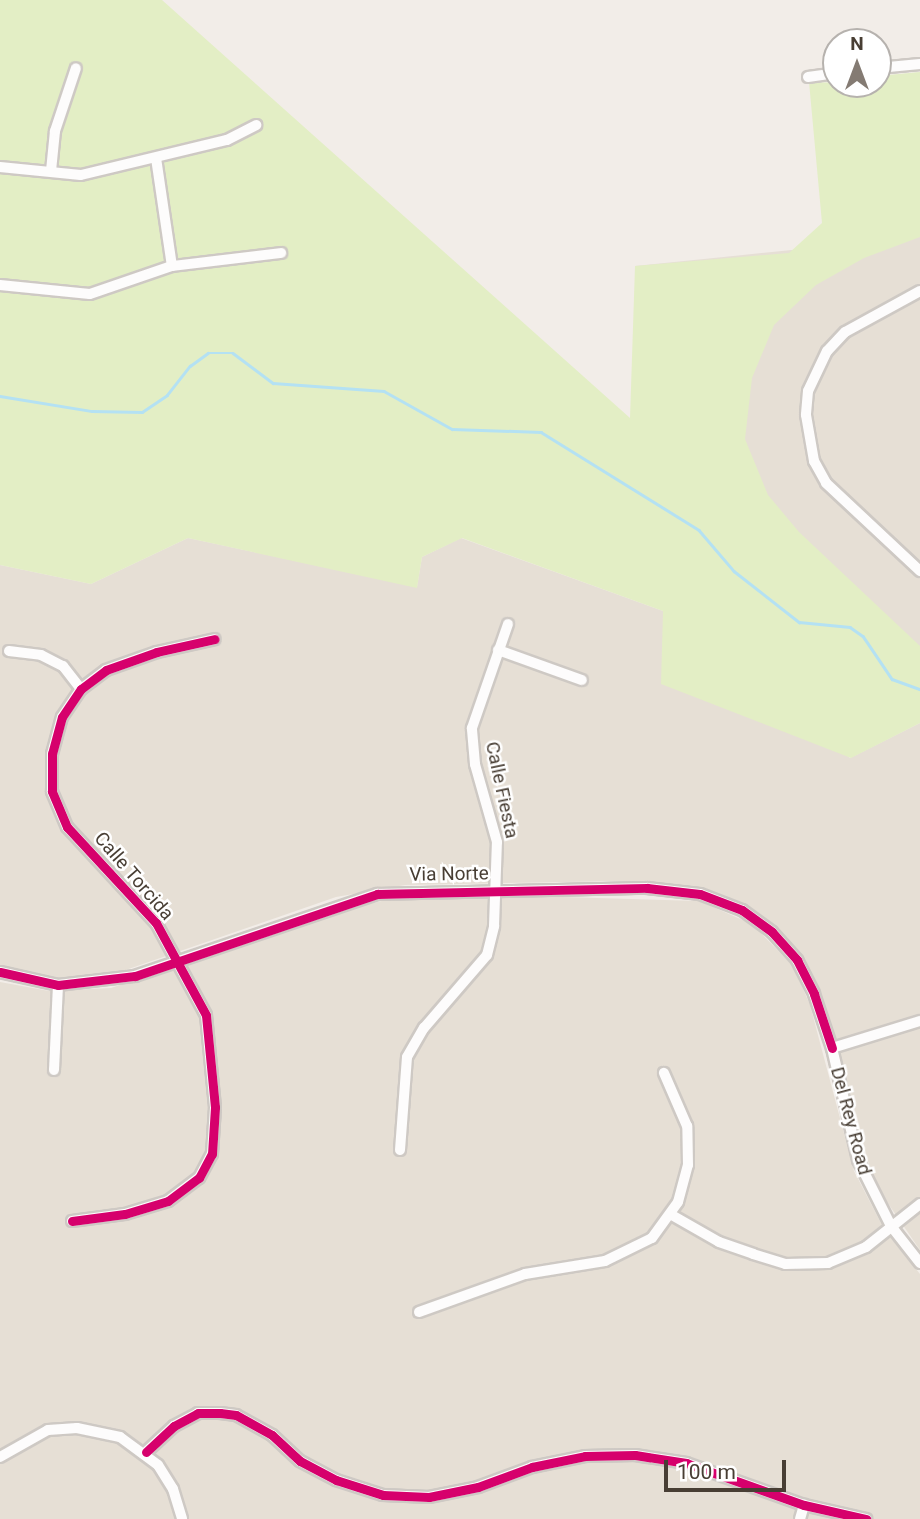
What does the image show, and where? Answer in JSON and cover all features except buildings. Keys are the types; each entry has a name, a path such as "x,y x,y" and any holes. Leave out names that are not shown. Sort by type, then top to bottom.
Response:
{"street":[{"path":"892,67 920,64"},
{"path":"51,172 55,131 76,68"},
{"path":"808,77 822,75"},
{"path":"0,167 81,175 239,137 256,125"},
{"path":"156,158 172,265"},
{"path":"0,285 90,294 172,265 281,253"},
{"path":"920,291 845,332 827,351 808,391 806,415 814,461 826,483 920,571"},
{"name":"Calle Fiesta","path":"400,1150 407,1057 425,1028 487,955 496,890 496,842 475,764 472,728 508,624"},
{"name":"Calle Torcida","path":"72,1221 125,1214 168,1201 199,1178 212,1154 215,1107 206,1015 156,923 67,827 52,791 52,754 62,717 81,689 106,670 157,652 215,639"},
{"path":"499,650 582,680"},
{"path":"9,651 41,655 63,666 81,689"},
{"name":"Via Norte","path":"0,972 58,985 135,975 377,894 647,888 701,894 743,910 772,932 797,960 814,994 832,1048"},
{"path":"54,1070 58,985"},
{"path":"832,1048 920,1021"},
{"name":"Del Rey Road","path":"832,1048 858,1160 891,1226 920,1262"},
{"path":"419,1312 526,1274 605,1261 652,1238 678,1202 688,1165 687,1126 664,1073"},
{"path":"670,1214 719,1242 785,1264 828,1263 866,1247 920,1204"},
{"path":"146,1452 190,1417 220,1413 236,1415 272,1435 300,1461 336,1479 383,1495 429,1497 478,1487 532,1467 585,1456 635,1454 686,1463 804,1505 866,1519"},
{"path":"0,1457 48,1430 77,1428 120,1437 146,1452 173,1489 182,1519"},
{"path":"800,1519 804,1505"}],"shaded area":[{"path":"920,237 920,667 772,540 635,266"},
{"path":"188,538 417,587 422,557 461,538 663,611 850,758 920,723 920,1250 874,1183 832,1026 808,966 776,926 754,910 699,888 622,881 405,885 336,897 117,973 57,978 0,967 0,565 91,584"},
{"path":"529,896 699,901 752,924 793,966 810,1005 854,1171 885,1231 920,1274 920,1519 0,1519 0,982 49,991 111,988 348,909 390,899"}],"green space":[{"path":"0,0 162,0 630,418 635,266 789,253 822,223 809,82 822,82 822,98 892,98 892,75 920,72 920,237 864,258 816,285 774,325 752,378 745,439 768,495 799,532 920,646 920,723 851,758 661,684 663,611 462,538 422,557 417,588 188,538 91,584 0,565"}],"waterway":[{"path":"0,396 92,411 142,412 167,395 190,366 208,353 233,353 273,383 384,391 452,429 541,432 699,530 734,571 799,622 850,627 863,636 892,679 920,689"}],"cycle path":[{"path":"72,1221 125,1214 168,1201 199,1178 212,1154 215,1107 206,1015 156,923 67,827 52,791 52,754 62,717 81,689 106,670 157,652 215,639"},
{"path":"0,972 58,985 135,976 377,894 647,888 700,894 742,910 772,932 797,960 814,994 832,1048"},
{"path":"146,1452 174,1426 198,1413 220,1413 236,1415 272,1435 300,1461 336,1480 383,1495 429,1497 478,1487 532,1467 585,1456 635,1455 686,1463 804,1505 866,1519"}]}
